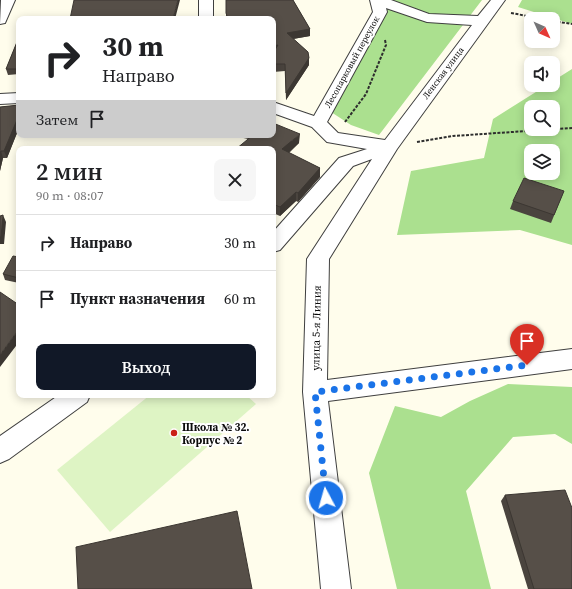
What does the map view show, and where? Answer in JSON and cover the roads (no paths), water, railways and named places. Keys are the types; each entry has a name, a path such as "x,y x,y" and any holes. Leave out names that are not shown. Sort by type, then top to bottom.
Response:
{"street":[{"path":"0,20 8,0"},
{"path":"206,0 206,16"},
{"path":"378,4 427,18 490,10"},
{"name":"Лесопарковый переулок","path":"318,123 378,4"},
{"name":"Ленская улица","path":"318,259 389,146 490,10"},
{"path":"0,99 16,98"},
{"path":"276,108 318,123 333,138 389,146"},
{"path":"276,242 346,162 389,146"},
{"name":"улица 5-я Линия","path":"318,259 315,392 336,589"},
{"path":"315,392 572,359"},
{"path":"0,451 74,398"}],"place":[{"name":"Школа № 32. Корпус № 2","path":"174,433"}]}
